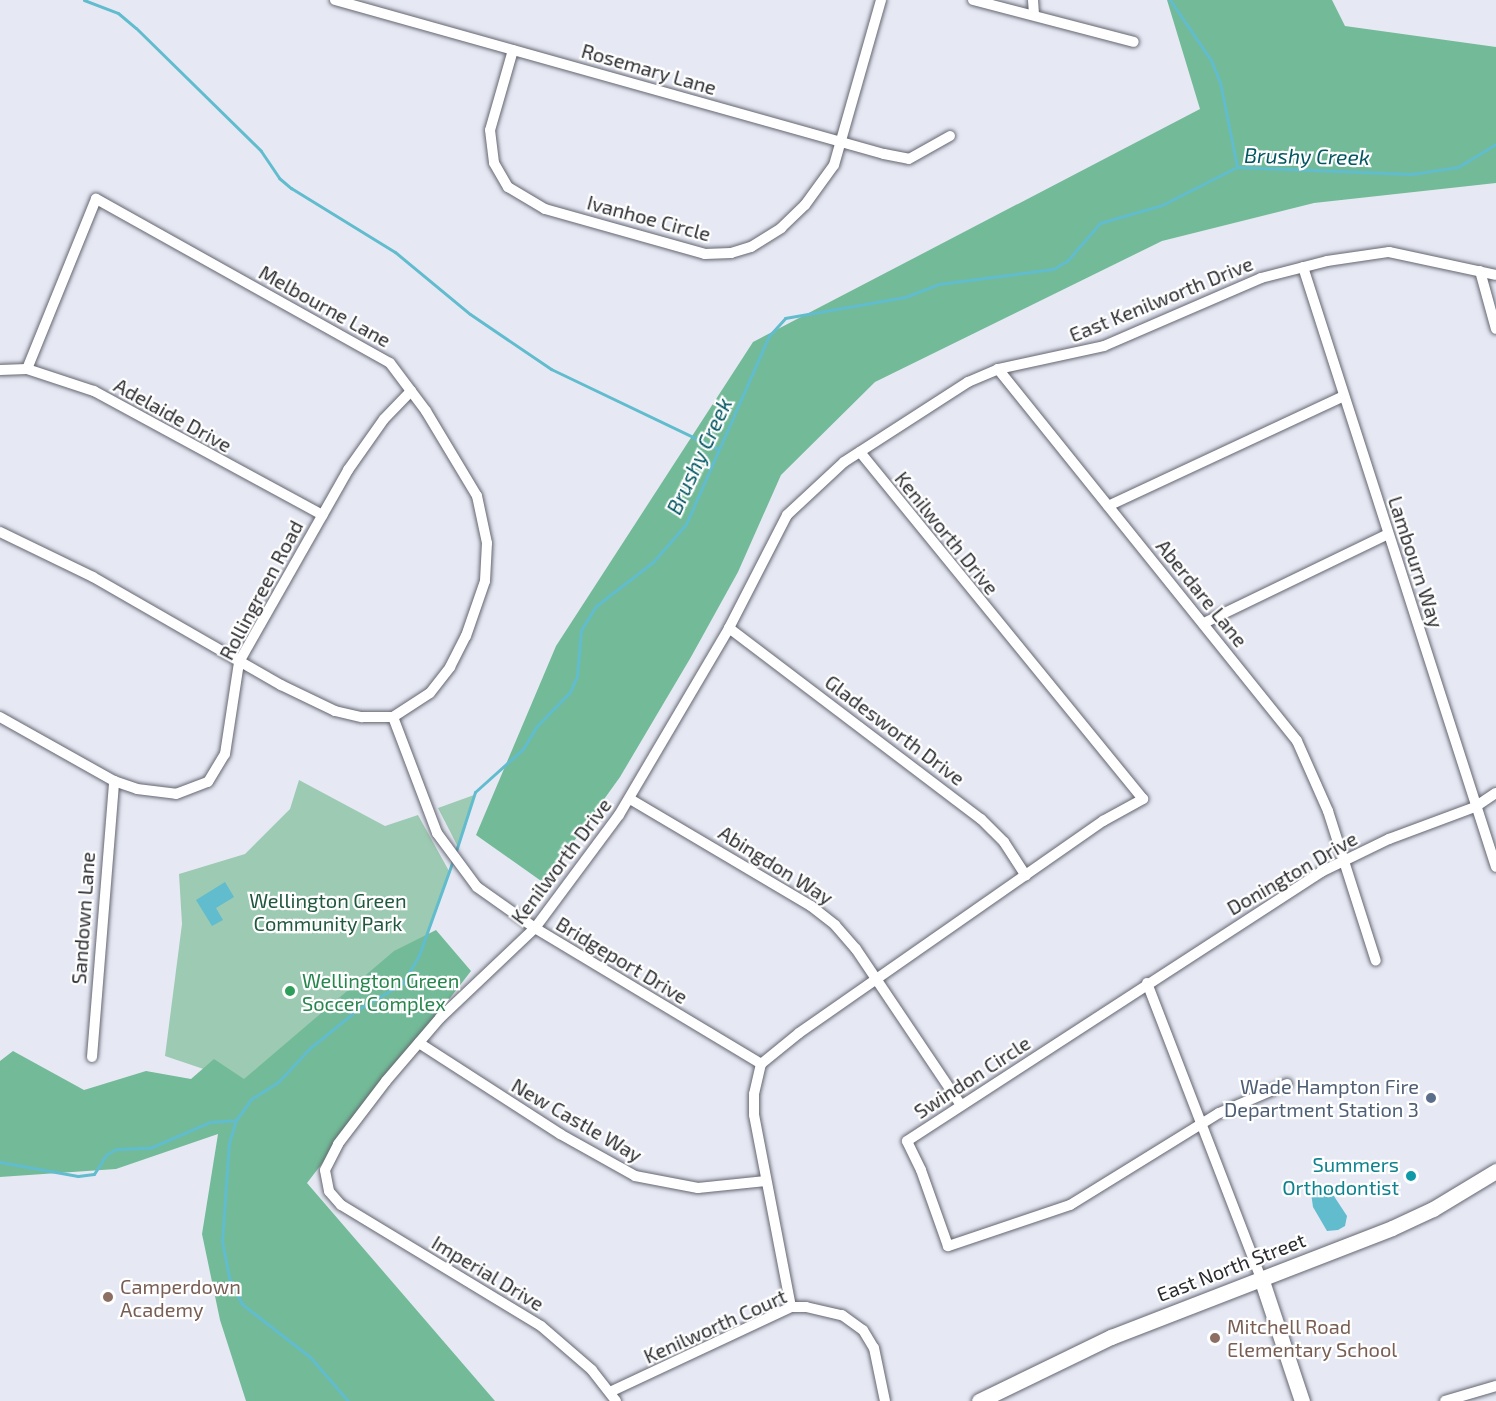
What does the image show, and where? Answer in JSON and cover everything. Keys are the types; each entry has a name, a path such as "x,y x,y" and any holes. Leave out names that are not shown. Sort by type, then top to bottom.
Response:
{"main road":[{"name":"East North Street","path":"979,1401 1076,1353 1392,1228 1433,1209 1496,1171"},
{"path":"1261,1278 1302,1401"}],"street":[{"name":"Rosemary Lane","path":"334,0 909,159 950,136"},
{"name":"Ivanhoe Circle","path":"513,50 491,121 492,156 508,187 545,209 705,254 731,253 763,241 795,215 834,165 881,0"},
{"path":"973,0 1034,14 1134,42"},
{"path":"1033,0 1034,14"},
{"name":"Melbourne Lane","path":"27,369 96,200 377,354 411,391 477,496 486,525 487,562 480,600 450,667 424,698 393,717"},
{"name":"East Kenilworth Drive","path":"860,452 956,388 999,369 1104,346 1227,290 1303,267 1389,252 1496,275"},
{"name":"Lambourn Way","path":"1303,267 1496,867"},
{"path":"1480,271 1496,329"},
{"name":"Adelaide Drive","path":"0,369 27,369 94,391 322,515"},
{"name":"Aberdare Lane","path":"999,369 1297,741 1320,792 1376,961"},
{"name":"Rollingreen Road","path":"0,717 114,781 170,795 191,791 208,782 225,754 239,662 365,443 411,391"},
{"path":"1108,506 1344,396"},
{"name":"Kenilworth Drive","path":"328,1191 325,1178 328,1160 419,1043 535,928 630,799 729,628 787,514 825,477 860,452 1143,799 1113,815 876,979 774,1051 761,1064"},
{"path":"0,532 93,578 239,662 335,711 393,717"},
{"path":"1203,623 1388,534"},
{"name":"Gladesworth Drive","path":"729,628 981,819 1004,842 1026,876"},
{"name":"Bridgeport Drive","path":"393,717 443,843 463,872 488,897 535,928 761,1064"},
{"name":"Sandown Lane","path":"92,1058 104,866 114,781"},
{"name":"Donington Drive","path":"1147,983 1343,859 1475,807 1496,793"},
{"name":"Abingdon Way","path":"630,799 818,911 845,935 961,1105"},
{"path":"1147,983 1261,1278"},
{"name":"Swindon Circle","path":"1147,983 907,1141 921,1170 948,1246 1070,1205 1201,1124"},
{"name":"New Castle Way","path":"419,1043 560,1134 635,1176 698,1188 766,1181"},
{"path":"761,1064 753,1107 791,1307"},
{"path":"1201,1124 1287,1084"},
{"name":"Imperial Drive","path":"328,1191 346,1209 541,1326 580,1358 614,1396"},
{"name":"Kenilworth Court","path":"614,1396 791,1307 833,1312 858,1325 874,1348 885,1401"},
{"path":"1445,1401 1479,1396 1496,1386"}],"green space":[{"path":"1167,0 1332,0 1345,26 1496,47 1496,183 1314,203 1162,241 875,382 781,475 738,572 691,657 620,777 544,883 476,835 556,646 753,342 1200,109"},
{"name":"Wellington Green Community Park","path":"299,780 385,826 418,815 449,871 419,955 266,1090 165,1056 182,924 179,874 245,854 290,809"},
{"path":"474,795 465,829 458,847 438,808"},
{"path":"436,930 471,971 307,1183 495,1401 246,1401 220,1320 202,1234 218,1134 116,1169 0,1177 0,1061 13,1051 84,1090 146,1071 191,1079 214,1059 244,1079 394,951"}],"water":[{"path":"225,882 234,897 216,908 223,920 212,926 196,900"},
{"path":"1326,1184 1347,1216 1345,1226 1338,1230 1327,1231 1313,1207 1311,1193"}],"waterway":[{"path":"84,0 118,13 136,28 261,151 279,178 291,188 395,252 470,314 551,369 718,449"},
{"path":"1170,0 1211,60 1220,82 1237,167"},
{"name":"Brushy Creek","path":"455,854 475,792 523,749 536,727 570,692 577,676 581,630 596,606 653,562 686,524 769,336 785,318 905,297 939,284 1053,269 1067,261 1100,223 1162,205 1237,167 1412,174 1458,167 1496,144"},
{"name":"Brushy Creek","path":"348,1401 310,1357 242,1304 229,1277 222,1242 229,1143 236,1120 251,1099 278,1082 310,1048 357,1010 403,983 419,955 453,860"},
{"name":"Brushy Creek","path":"0,1162 78,1176 94,1174 106,1155 116,1149 150,1148 210,1122 236,1120"}],"place":[{"name":"Wellington Green Soccer Complex","path":"290,991"},
{"name":"Wade Hampton Fire Department Station 3","path":"1431,1098"},
{"name":"Summers Orthodontist","path":"1411,1176"},
{"name":"Camperdown Academy","path":"108,1297"},
{"name":"Mitchell Road Elementary School","path":"1215,1338"}]}
